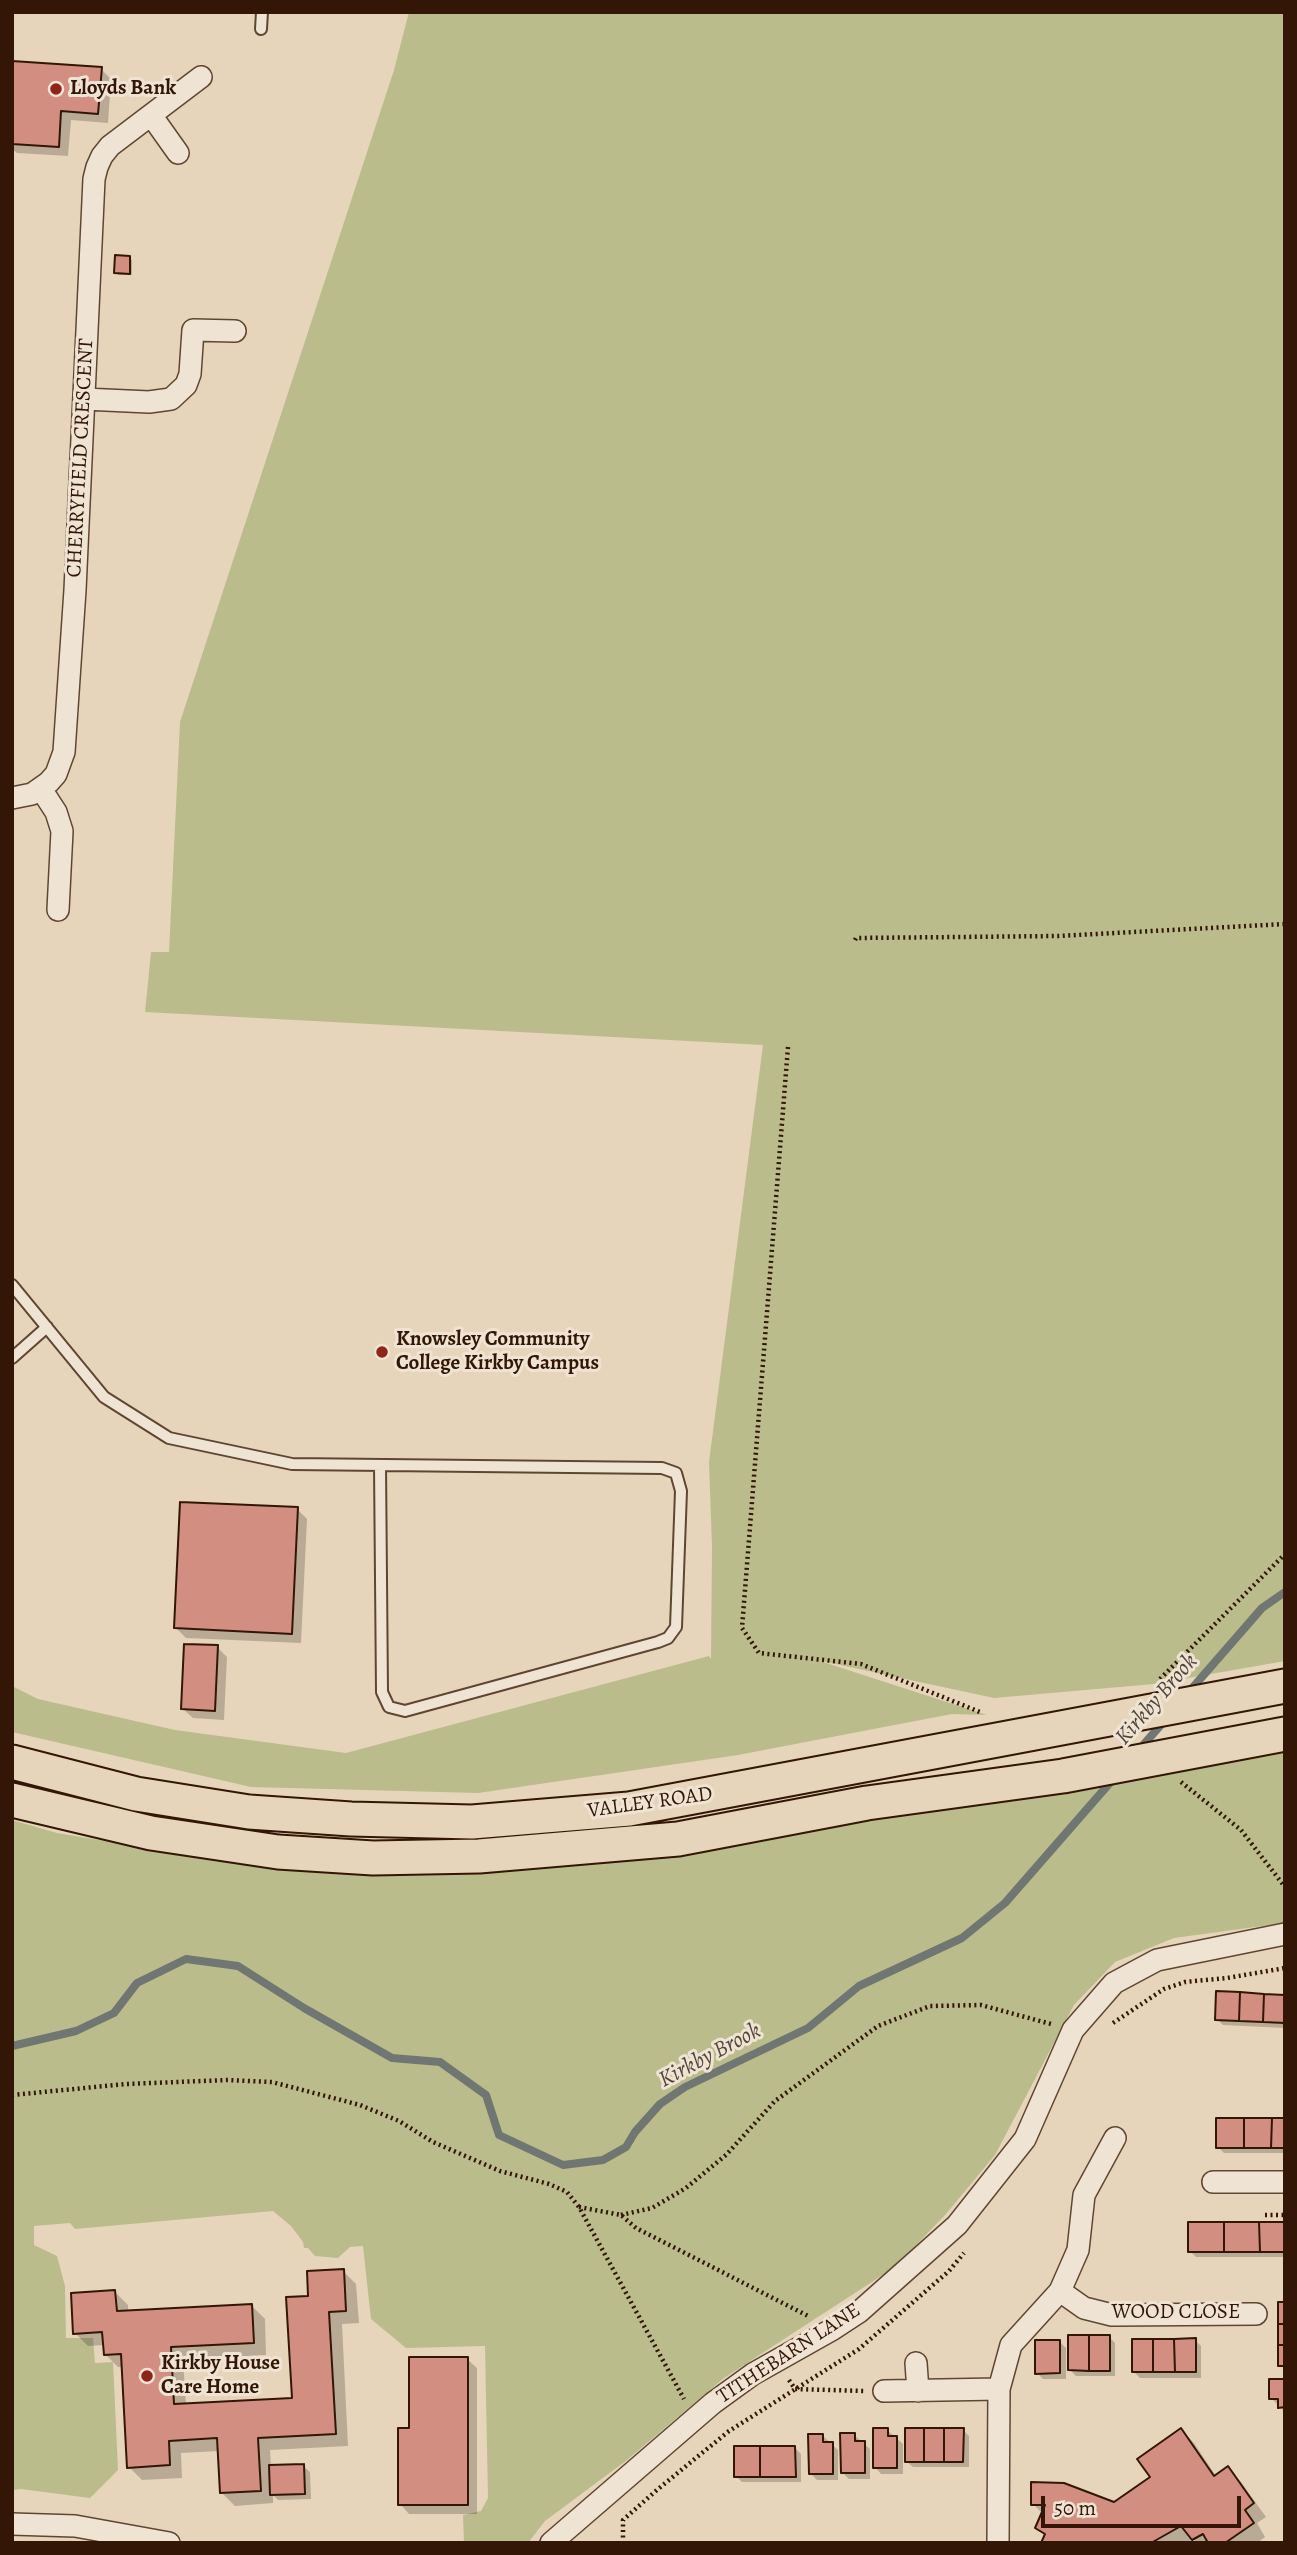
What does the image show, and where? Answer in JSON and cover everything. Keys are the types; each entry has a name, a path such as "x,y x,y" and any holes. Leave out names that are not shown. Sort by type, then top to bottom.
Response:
{"main road":[{"name":"VALLEY ROAD","path":"12,1762 136,1794 249,1812 351,1819 472,1822 629,1809 1285,1686"},
{"name":"VALLEY ROAD","path":"12,1800 151,1833 278,1852 373,1858 480,1856 678,1839 867,1803 1063,1776 1285,1734"}],"street":[{"name":"CHERRYFIELD CRESCENT","path":"41,789 56,774 64,752 94,179 102,156 110,146 201,77"},
{"path":"151,115 178,153"},
{"path":"84,399 149,402 171,399 186,385 190,374 193,330 235,331"},
{"path":"12,798 32,794 41,789 56,812 62,831 58,910"},
{"name":"TITHEBARN LANE","path":"551,2543 695,2418 753,2374 859,2312 957,2225 1024,2139 1073,2030 1114,1983 1157,1960 1285,1934"},
{"path":"998,2543 999,2389 1011,2345 1060,2291 1078,2250 1084,2195 1115,2138"},
{"path":"1213,2182 1285,2182"},
{"name":"WOOD CLOSE","path":"1060,2291 1084,2308 1112,2315 1256,2314"},
{"path":"916,2363 918,2390"},
{"path":"884,2391 999,2389"},
{"path":"12,2524 75,2526 169,2543"}],"lane":[{"path":"261,29 262,12"},
{"path":"12,1285 104,1397 169,1438 292,1464 662,1468 676,1473 681,1491 676,1627 668,1638 658,1642 405,1711 389,1707 382,1692 380,1465"},
{"path":"12,1358 47,1328"}],"path":[{"path":"855,940 1058,936 1285,924"},
{"path":"788,1047 742,1628 759,1653 861,1664 987,1715 974,1717"},
{"path":"1154,1684 1285,1554"},
{"path":"1168,1755 1168,1771 1241,1830 1285,1887"},
{"path":"579,2207 621,2215 652,2208 686,2188 726,2155 775,2101 878,2026 930,2006 981,2005 1073,2030 1098,2032 1164,1989 1185,1982 1285,1968"},
{"path":"12,2095 125,2084 228,2080 272,2082 360,2105 399,2122 433,2142 500,2171 550,2184 567,2192 579,2207 695,2418"},
{"path":"621,2215 636,2228 834,2329"},
{"path":"1265,2215 1285,2215"},
{"path":"800,2372 788,2379 795,2389 884,2391"}],"green space":[{"path":"409,12 1285,12 1285,1661 1154,1684 994,1698 817,1660 987,1715 952,1714 738,1755 478,1793 251,1787 12,1732 12,1686 38,1699 175,1730 346,1753 709,1656 711,1659 712,1547 709,1462 763,1045 145,1012 151,952 169,952 180,722 394,70"},
{"path":"1285,1751 1285,1923 1174,1938 1115,1962 1074,2005 995,2155 946,2214 895,2267 724,2378 627,2460 545,2521 528,2543 464,2543 463,2515 481,2511 488,2498 485,2346 406,2348 371,2319 363,2246 350,2247 338,2258 315,2256 308,2248 304,2248 303,2242 291,2226 273,2211 75,2229 70,2223 34,2226 34,2245 57,2256 65,2286 66,2338 93,2338 95,2363 113,2362 118,2470 90,2498 12,2490 12,1820 57,1833 196,1856 687,1849"}],"building":[{"name":"Lloyds Bank","path":"12,61 102,67 98,114 61,111 59,147 12,144"},
{"path":"115,255 130,256 130,274 114,273"},
{"path":"180,1502 298,1507 292,1634 174,1628"},
{"path":"184,1644 218,1645 215,1711 181,1709"},
{"path":"1216,1991 1240,1992 1239,2021 1215,2020"},
{"path":"1240,1992 1264,1994 1263,2022 1239,2021"},
{"path":"1264,1994 1285,1995 1285,2023 1263,2022"},
{"path":"1216,2118 1244,2118 1244,2148 1216,2148"},
{"path":"1244,2118 1272,2118 1271,2148 1244,2148"},
{"path":"1272,2118 1285,2118 1285,2148 1271,2148"},
{"path":"1188,2222 1224,2222 1224,2252 1188,2252"},
{"path":"1224,2222 1259,2222 1260,2252 1224,2252"},
{"path":"1259,2222 1285,2222 1285,2252 1260,2252"},
{"name":"Kirkby House Care Home","path":"344,2269 346,2311 329,2312 336,2434 258,2438 261,2491 220,2493 217,2438 169,2441 170,2465 127,2468 121,2354 104,2355 102,2332 73,2334 71,2293 115,2290 117,2311 252,2304 254,2343 171,2347 174,2404 292,2398 286,2297 308,2296 307,2271"},
{"path":"1278,2302 1285,2302 1285,2324 1278,2324"},
{"path":"1278,2324 1285,2324 1285,2345 1278,2345"},
{"path":"1068,2335 1089,2335 1089,2371 1068,2370"},
{"path":"1089,2335 1110,2335 1110,2371 1089,2371"},
{"path":"1196,2338 1196,2372 1175,2372 1174,2339"},
{"path":"1132,2339 1153,2339 1153,2372 1132,2372"},
{"path":"1153,2339 1174,2339 1175,2372 1153,2372"},
{"path":"1035,2340 1060,2340 1060,2373 1035,2374"},
{"path":"1278,2345 1285,2345 1285,2366 1278,2366"},
{"path":"409,2357 468,2357 468,2505 398,2505 398,2428 409,2428"},
{"path":"1269,2379 1285,2379 1285,2407 1278,2408 1278,2399 1269,2399"},
{"path":"873,2428 888,2428 888,2436 897,2436 897,2468 873,2468"},
{"path":"905,2428 924,2428 924,2462 905,2462"},
{"path":"924,2428 944,2428 944,2462 924,2462"},
{"path":"944,2428 964,2428 963,2462 944,2462"},
{"path":"1181,2428 1214,2476 1228,2466 1254,2503 1245,2510 1254,2523 1225,2543 1208,2543 1203,2534 1192,2540 1181,2526 1151,2543 1041,2543 1045,2534 1035,2528 1045,2505 1031,2505 1031,2482 1064,2483 1114,2502 1150,2477 1137,2459"},
{"path":"840,2433 855,2433 855,2441 865,2441 865,2473 841,2473"},
{"path":"808,2434 823,2434 823,2442 833,2442 833,2474 809,2474"},
{"path":"734,2446 760,2446 760,2477 734,2477"},
{"path":"760,2446 795,2446 796,2477 760,2477"},
{"path":"304,2464 305,2494 270,2495 269,2465"}],"waterway":[{"name":"Kirkby Brook","path":"1188,1693 1262,1608 1285,1592"},
{"name":"Kirkby Brook","path":"1138,1751 1166,1719"},
{"name":"Kirkby Brook","path":"12,2046 76,2031 114,2013 137,1983 186,1959 238,1966 304,2008 392,2058 440,2062 486,2095 499,2135 563,2165 603,2160 626,2147 635,2132 660,2104 685,2087 808,2028 859,1986 962,1938 1005,1903 1115,1777"}],"place":[{"name":"Lloyds Bank","path":"56,89"},
{"name":"Knowsley Community College Kirkby Campus","path":"382,1352"},
{"name":"Kirkby House Care Home","path":"147,2376"}]}
